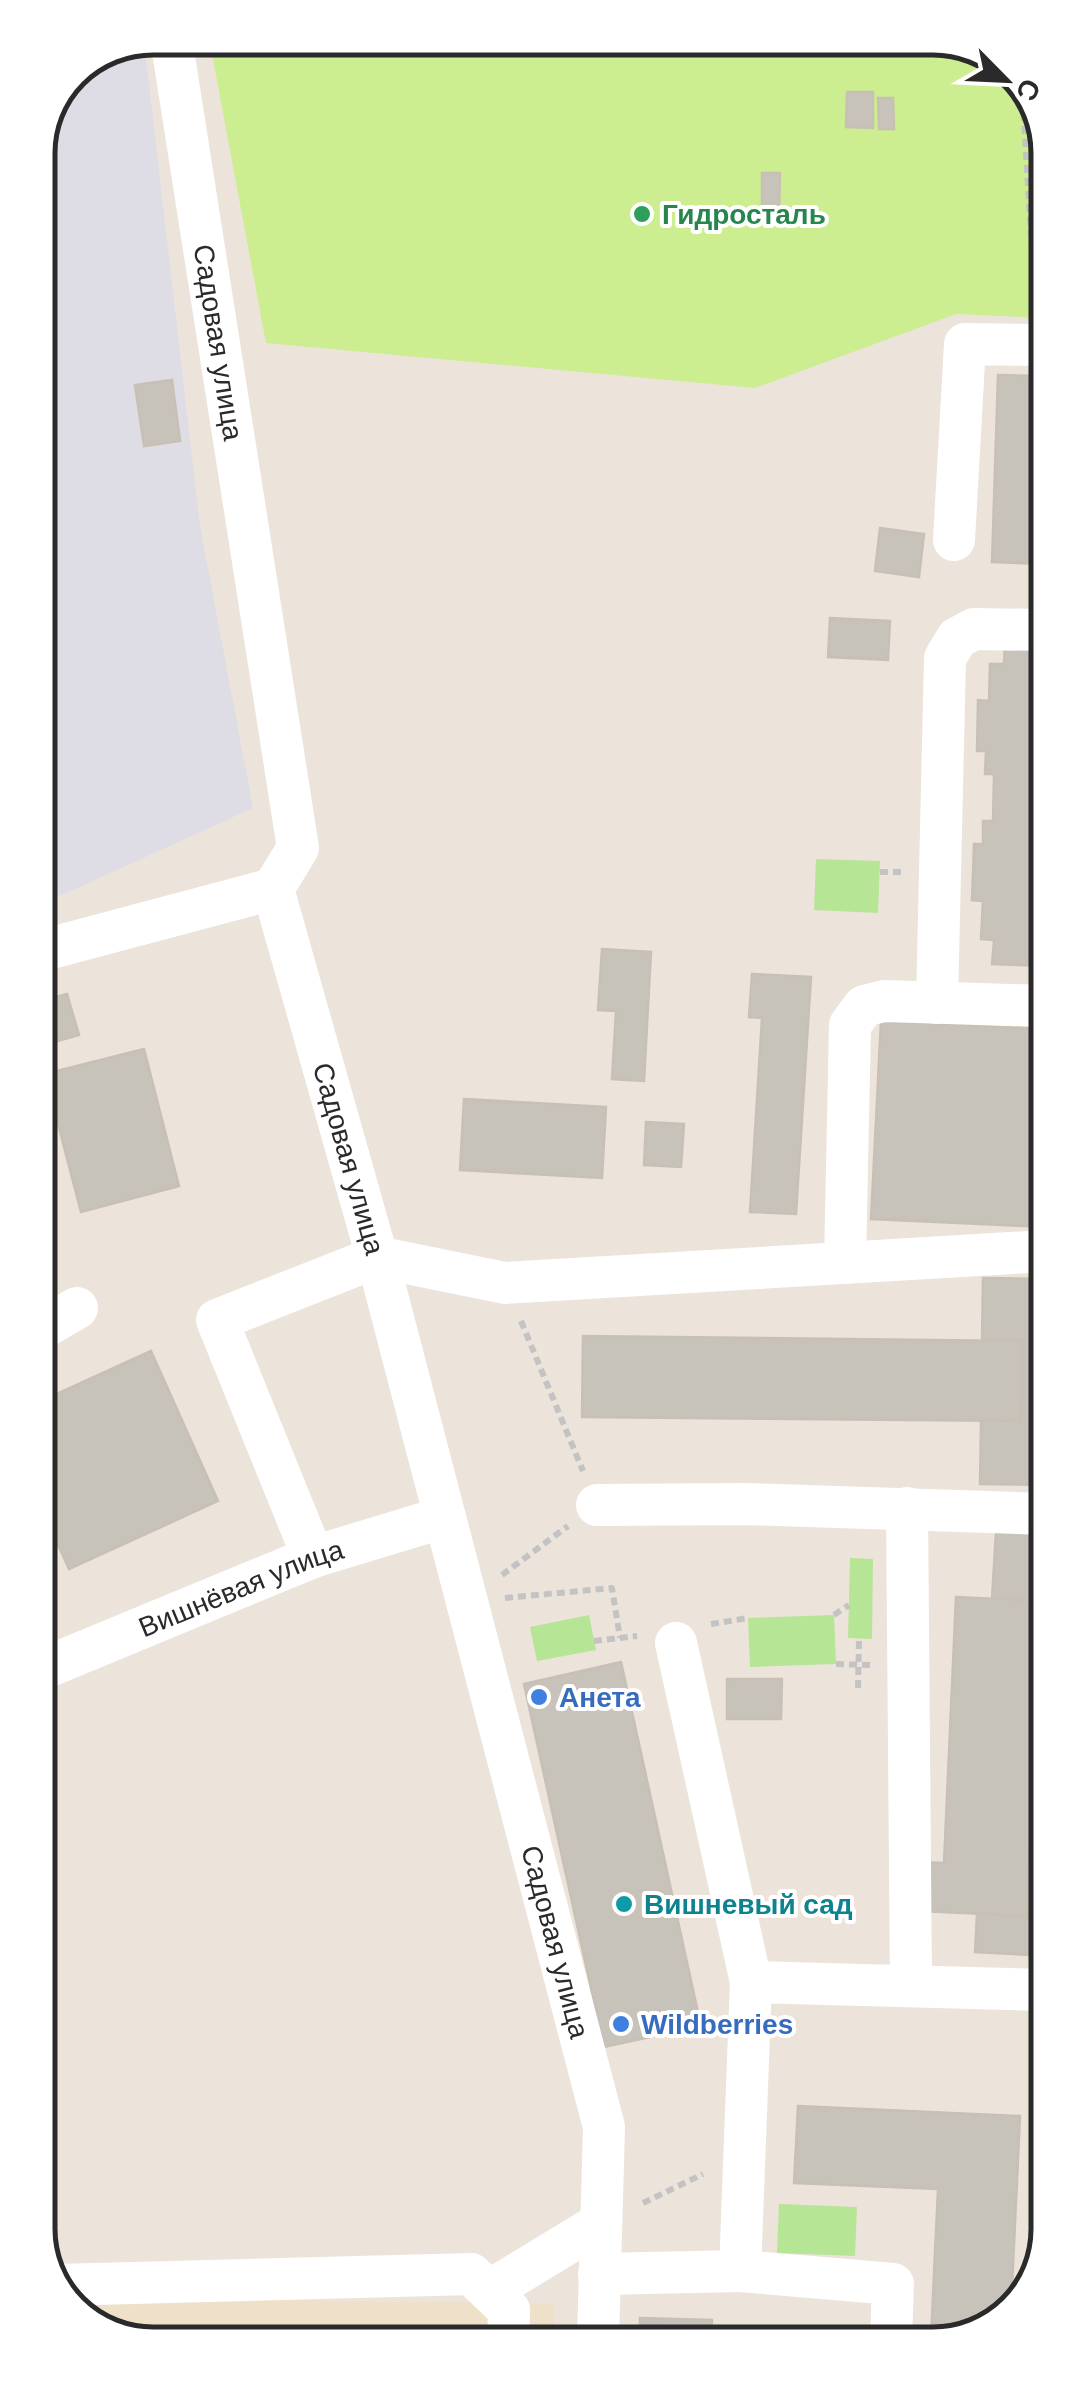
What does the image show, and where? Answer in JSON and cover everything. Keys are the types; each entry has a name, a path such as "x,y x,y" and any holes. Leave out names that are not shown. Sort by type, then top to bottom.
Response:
{"street":[{"name":"Садовая улица","path":"174,55 298,848 273,889 377,1257 604,2126 598,2327"},
{"path":"954,540 965,344 1031,345"},
{"path":"937,1003 945,658 957,638 974,629 1031,630"},
{"path":"55,947 273,889"},
{"path":"845,1263 850,1026 864,1006 884,1001 1031,1006"},
{"path":"313,1557 217,1320 377,1257 505,1283 1031,1252"},
{"path":"597,1504 1031,1513"},
{"path":"907,1508 911,1984"},
{"name":"Вишнёвая улица","path":"55,1660 313,1557 445,1518"},
{"path":"676,1644 751,1982 740,2271"},
{"path":"751,1982 1031,1989"},
{"path":"488,2291 601,2223"},
{"path":"599,2274 740,2271 893,2284 891,2327"},
{"path":"73,2286 471,2274 509,2310 508,2327"}],"path":[{"path":"1024,116 1031,234"},
{"path":"466,1601 597,1504 505,1283"},
{"path":"466,1601 612,1588 620,1638"},
{"path":"834,1614 849,1604"},
{"path":"858,1688 859,1639"},
{"path":"601,2223 743,2154"}],"shaded area":[{"path":"146,56 200,526 253,808 55,898 55,146 62,115 71,98 98,71 134,57"},
{"path":"83,2297 554,2304 554,2327 146,2327 115,2320"}],"green space":[{"name":"Гидросталь","path":"212,55 940,55 971,62 993,75 1011,93 1026,121 1031,153 1031,317 956,314 755,388 266,343"},
{"path":"816,859 880,861 878,913 814,910"},
{"path":"850,1558 873,1559 872,1639 848,1638"},
{"path":"589,1615 596,1650 537,1661 530,1627"},
{"path":"834,1615 836,1664 750,1667 748,1618"},
{"path":"779,2204 857,2207 855,2256 777,2253"}],"building":[{"path":"847,92 873,92 873,128 846,127"},
{"path":"878,98 893,98 894,129 879,129"},
{"path":"762,173 780,173 779,217 762,217"},
{"path":"998,375 1031,376 1031,564 992,562"},
{"path":"172,380 180,441 144,446 135,385"},
{"path":"880,528 924,534 919,577 875,571"},
{"path":"830,618 890,621 888,660 828,657"},
{"path":"1005,641 1031,642 1031,965 992,964 994,940 981,939 983,901 972,900 974,844 983,844 983,821 993,821 994,774 985,774 986,751 977,751 978,700 989,701 990,664 1004,664"},
{"path":"602,949 651,952 644,1081 612,1079 616,1011 598,1010"},
{"path":"752,974 811,977 796,1214 750,1212 762,1018 749,1017"},
{"path":"67,994 79,1035 55,1042 55,997"},
{"path":"881,1021 1031,1028 1031,1226 871,1219"},
{"path":"144,1049 179,1186 81,1212 55,1112 55,1071"},
{"path":"464,1099 606,1107 602,1178 460,1170"},
{"path":"646,1122 684,1124 681,1167 644,1165"},
{"path":"983,1278 1031,1279 1031,1485 980,1484 981,1421 1021,1421 1022,1341 982,1340"},
{"path":"583,1336 1022,1341 1021,1421 582,1417"},
{"path":"151,1351 218,1501 69,1569 55,1538 55,1395"},
{"path":"996,1531 1031,1532 1031,1601 992,1599"},
{"path":"956,1597 1031,1601 1027,1916 920,1911 922,1862 944,1863"},
{"name":"Вишневый сад","path":"621,1662 701,2026 604,2047 524,1684"},
{"path":"727,1679 782,1679 781,1719 727,1719"},
{"path":"1031,1889 1031,1955 975,1952 977,1914 1027,1916"},
{"path":"798,2106 1020,2116 1012,2287 977,2317 932,2327 938,2189 794,2183"},
{"path":"640,2318 712,2320 712,2327 640,2327"}],"place":[{"name":"Гидросталь","path":"642,214"},
{"name":"Анета","path":"539,1697"},
{"name":"Вишневый сад","path":"624,1904"},
{"name":"Wildberries","path":"621,2024"}]}
